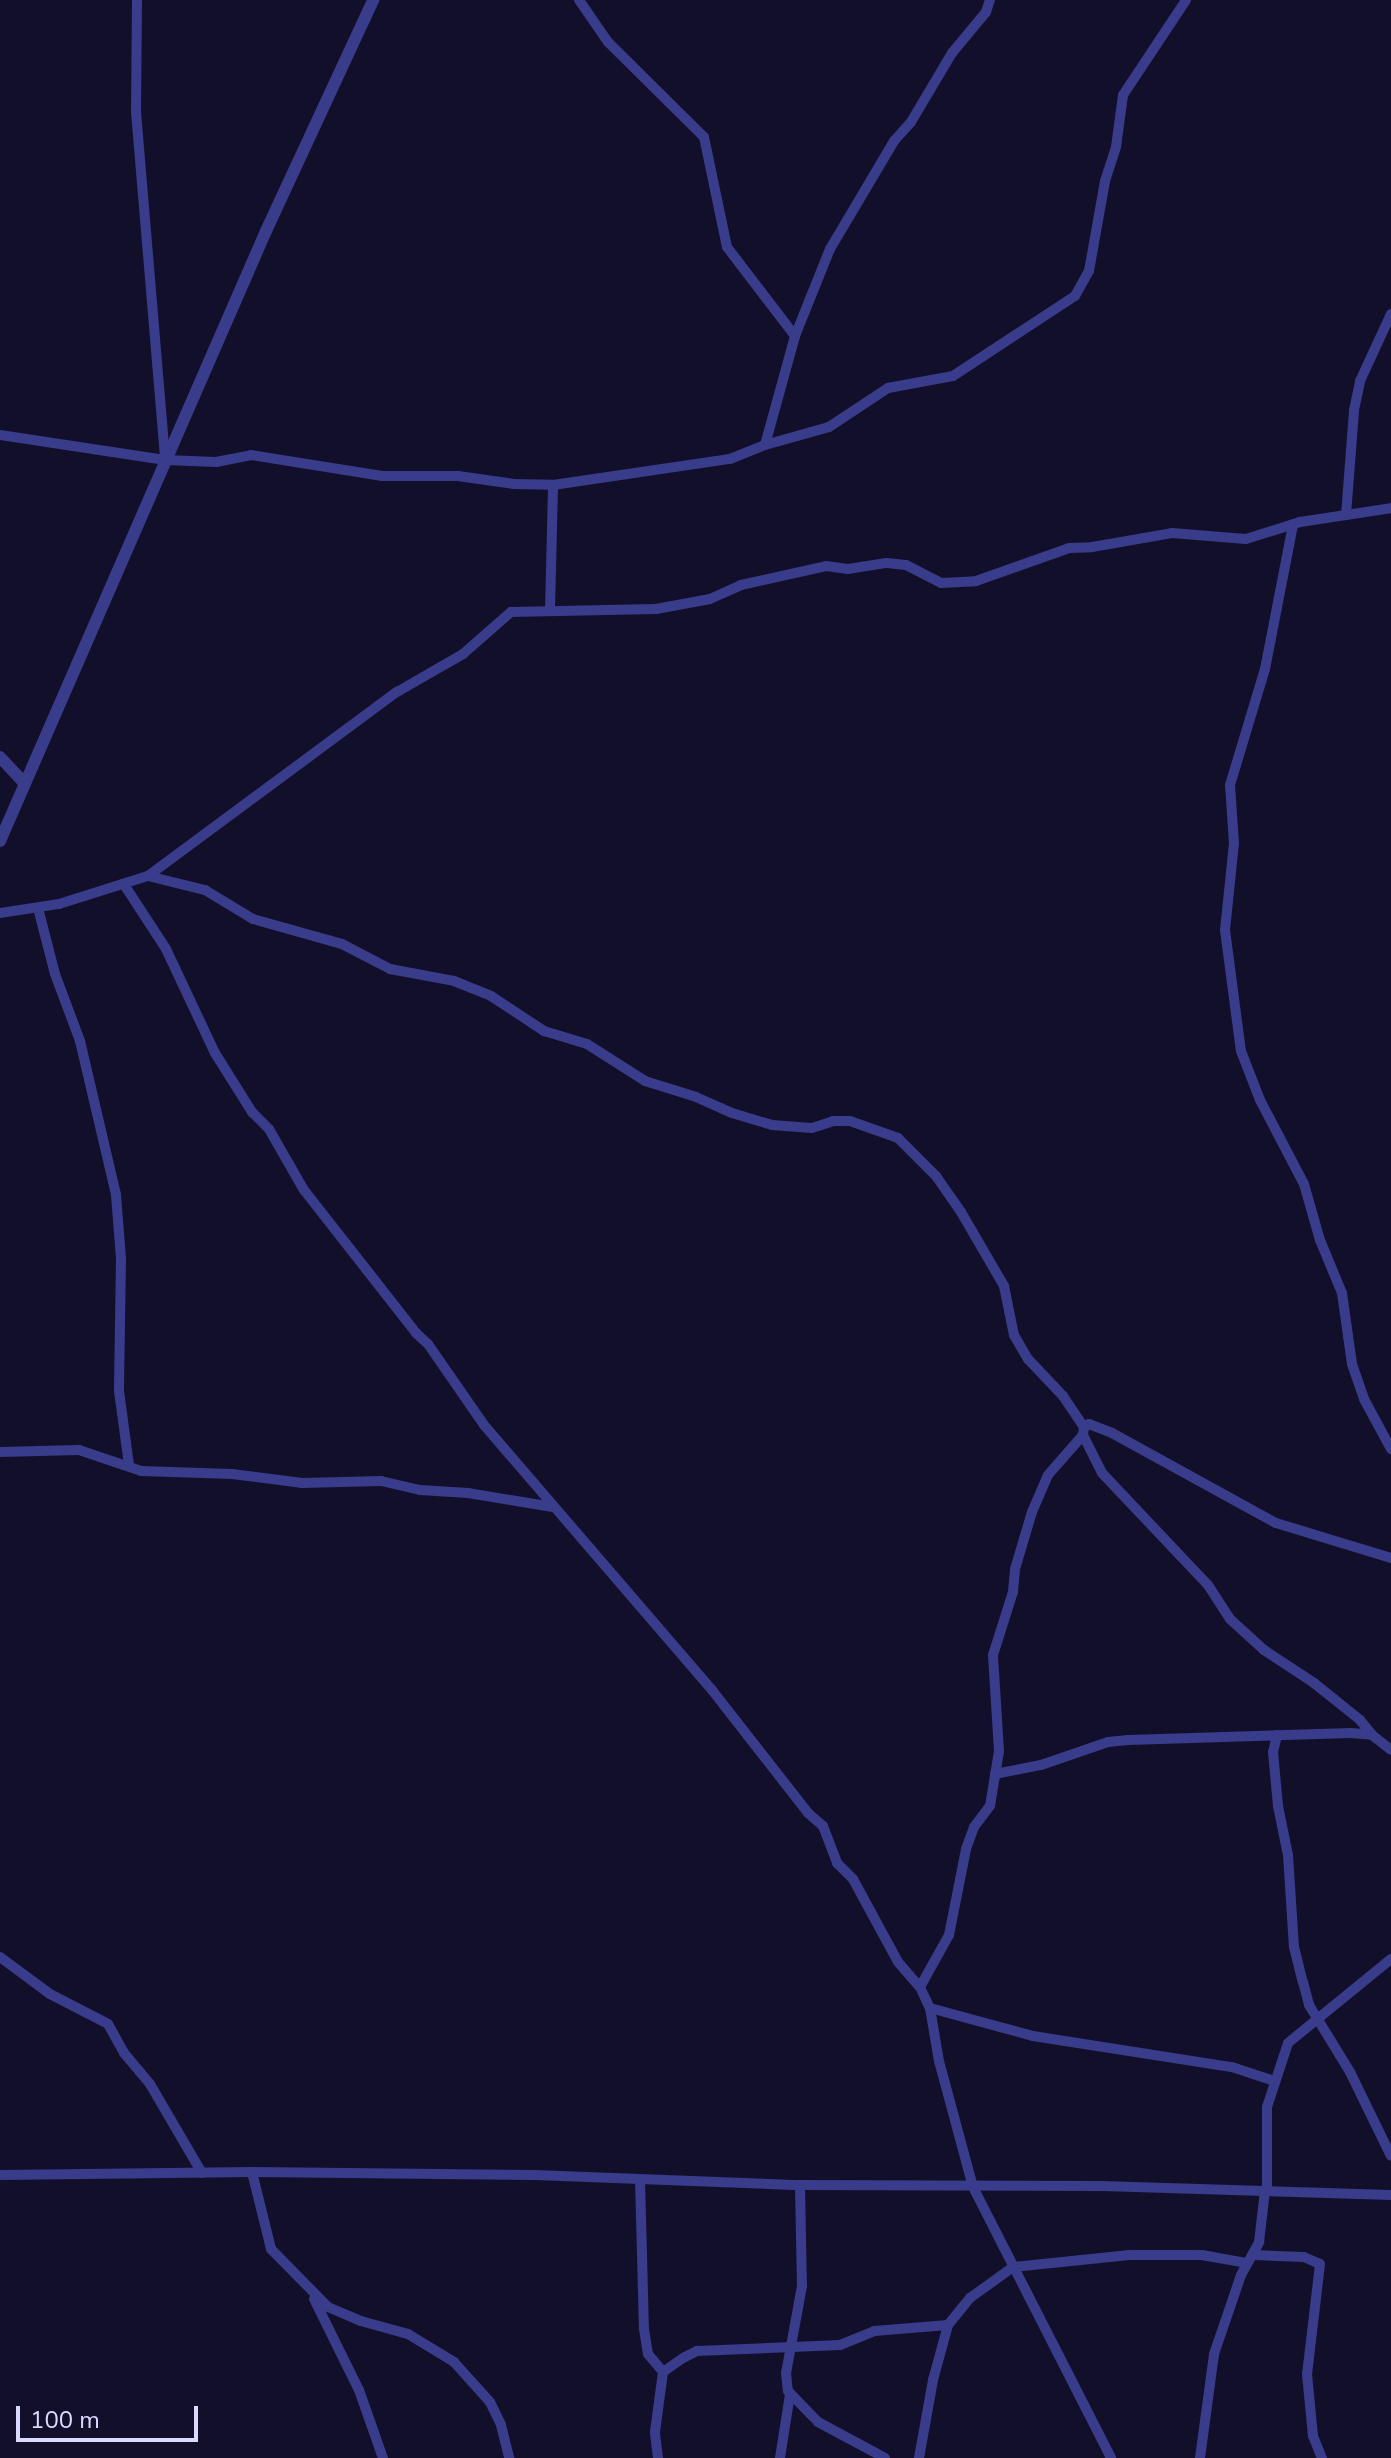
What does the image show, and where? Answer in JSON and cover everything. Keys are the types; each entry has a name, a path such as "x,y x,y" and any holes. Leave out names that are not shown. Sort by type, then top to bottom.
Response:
{"street":[{"path":"137,0 136,112 165,460"},
{"path":"0,841 165,460 373,0"},
{"path":"579,0 608,42 704,137 727,247 795,336"},
{"path":"765,445 795,336 830,249 894,141 911,122 952,53 986,12 990,0"},
{"path":"0,435 165,460 216,462 251,455 382,476 458,476 514,484 553,485 730,459 765,445 829,427 888,388 953,376 1075,296 1089,271 1123,95 1186,0"},
{"path":"1346,515 1360,381 1391,314"},
{"path":"550,610 553,485"},
{"path":"0,913 38,908 125,886 148,876 397,692 463,654 511,612 625,613 656,609 710,599 741,585 826,566 848,569 887,563 906,565 941,583 976,581 1069,548 1172,533 1246,539 1293,525 1391,508"},
{"path":"1293,525 1265,669 1230,785 1234,843 1225,930 1241,1051 1260,1100 1304,1184 1320,1240 1342,1293 1352,1364 1364,1399 1391,1449"},
{"path":"0,757 24,783"},
{"path":"148,876 205,890 253,919 342,944 390,969 454,981 491,996 544,1031 587,1044 645,1081 732,1113 772,1125 812,1128 833,1121 850,1121 898,1138 936,1176 961,1212 1004,1286 1014,1335 1028,1359 1063,1396 1084,1431 1102,1473 1208,1585 1230,1619 1264,1650 1314,1683 1360,1720 1372,1735 1391,1750"},
{"path":"125,886 166,949 215,1053 252,1112 269,1129 304,1190 416,1333 428,1344 484,1425 712,1690 808,1813 823,1826 837,1863 853,1879 898,1962 920,1987 930,2008 939,2061 973,2187 1111,2458"},
{"path":"38,908 55,974 80,1041 116,1195 121,1259 119,1391 129,1465"},
{"path":"920,1987 949,1935 966,1849 974,1827 990,1806 999,1751 993,1655 995,1642 1040,1491 1054,1466 1089,1424 1112,1433 1276,1523 1391,1558"},
{"path":"0,1452 79,1450 141,1471 232,1474 302,1483 381,1481 420,1490 468,1493 553,1507"},
{"path":"995,1774 1041,1765 1108,1742 1263,1738 1277,1735 1372,1735"},
{"path":"1277,1735 1273,1752 1278,1806 1288,1855 1294,1947 1309,2005 1350,2072 1391,2156"},
{"path":"1263,1738 1273,1752"},
{"path":"0,1957 50,1994 108,2024 124,2053 150,2084 202,2173"},
{"path":"1200,2458 1214,2354 1251,2259 1266,2191 1267,2107 1288,2043 1391,1959"},
{"path":"930,2008 1033,2036 1232,2067 1274,2081"},
{"path":"252,2172 267,2241 311,2292 328,2307 361,2321 408,2334 454,2362 490,2402 501,2425 509,2458"},
{"path":"0,2175 252,2172 800,2185 1102,2186 1391,2195"},
{"path":"640,2179 644,2329 648,2354 663,2372 655,2432 658,2458"},
{"path":"780,2458 790,2394 786,2373 802,2286 800,2185"},
{"path":"919,2458 933,2380 948,2325 970,2298 1013,2267 1129,2255 1202,2255 1251,2259 1304,2257 1320,2264 1307,2374 1313,2436 1322,2458"},
{"path":"311,2292 359,2390 383,2458"},
{"path":"663,2372 697,2351 840,2345 874,2331 948,2325"},
{"path":"790,2394 818,2422 885,2458"}]}
